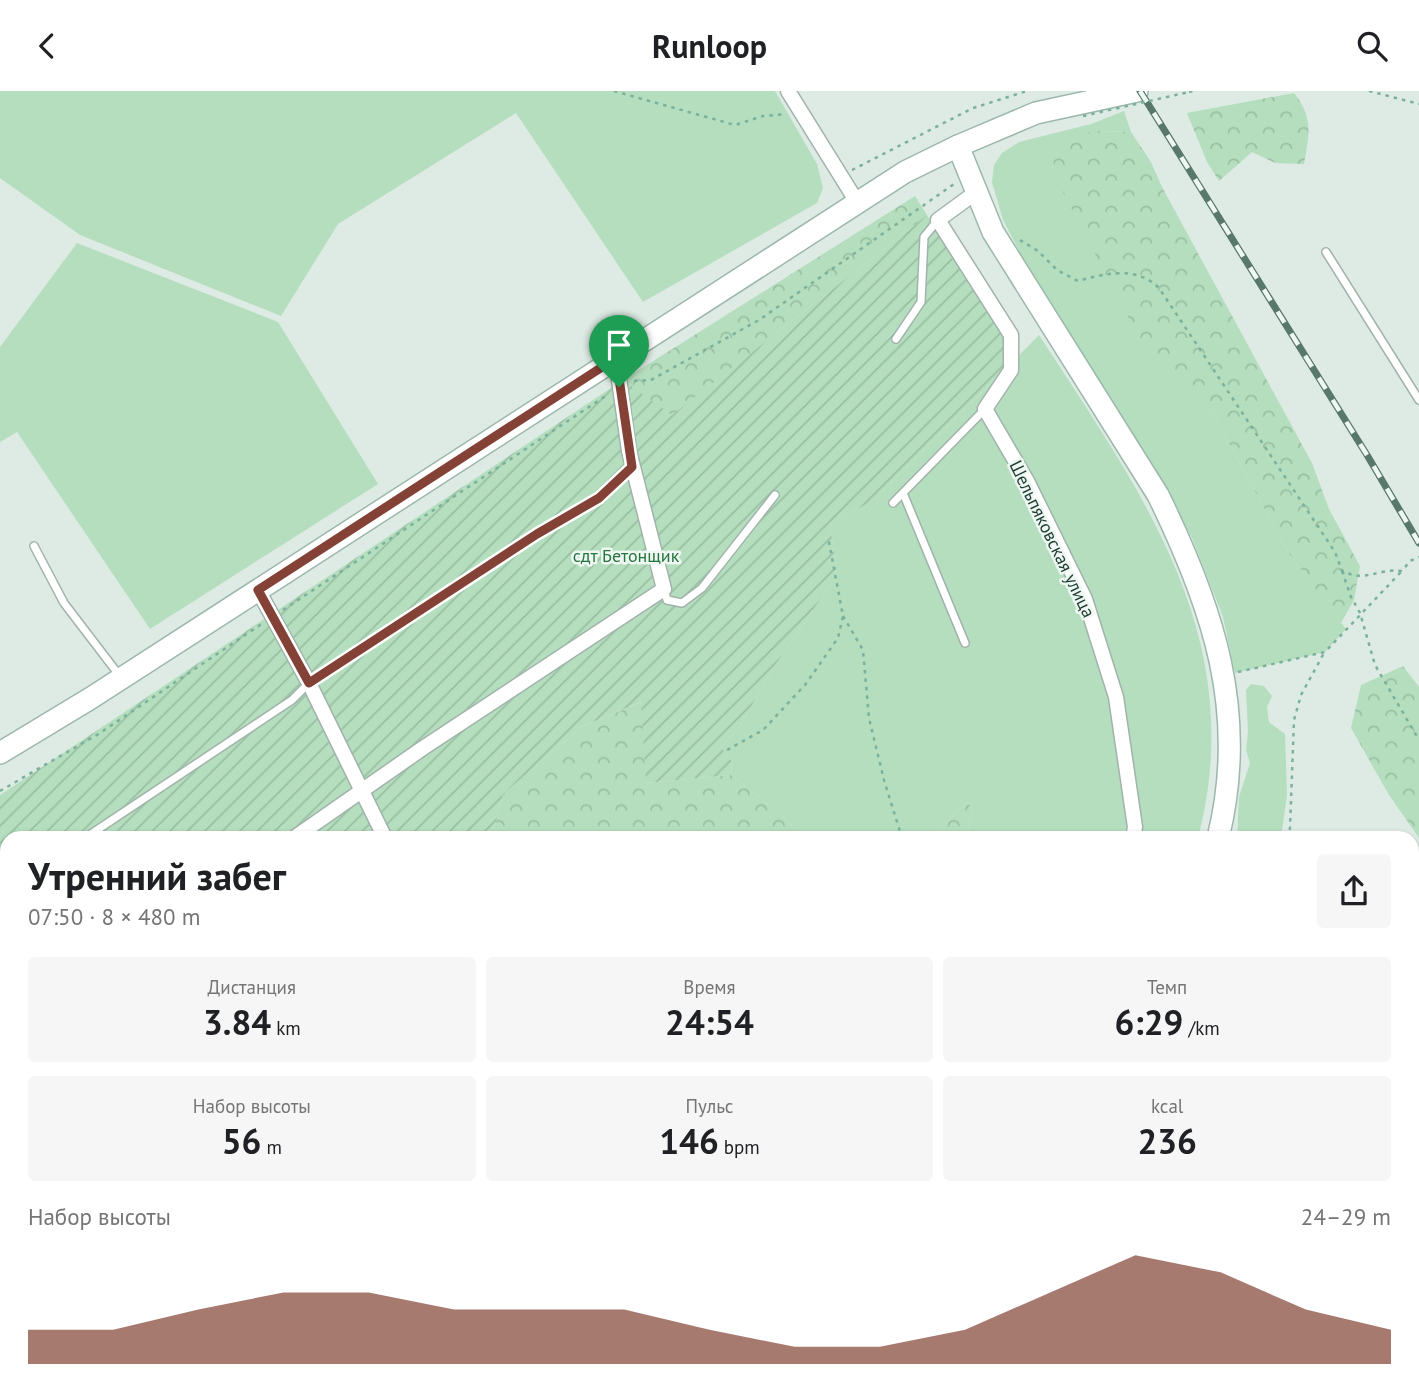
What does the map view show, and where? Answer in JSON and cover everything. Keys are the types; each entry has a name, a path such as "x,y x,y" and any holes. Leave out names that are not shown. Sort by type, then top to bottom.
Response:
{"main road":[{"path":"0,753 121,679 905,172 1036,113 1081,110 1137,91"},
{"path":"958,146 993,232 1158,495 1201,590 1218,644 1228,706 1228,775 1219,831"}],"street":[{"path":"788,91 856,202"},
{"path":"971,183 938,220 1011,335 1011,370 985,409"},
{"path":"304,831 664,589 632,467 616,358"},
{"name":"Шельпяковская улица","path":"985,409 1027,481 1085,599 1115,697 1134,831"},
{"path":"258,590 309,683 382,831"}],"lane":[{"path":"897,339 921,302 924,237 938,220"},
{"path":"1326,252 1419,400"},
{"path":"893,503 985,409"},
{"path":"96,831 292,700 309,683 537,534 599,498 632,467"},
{"path":"903,493 965,643"},
{"path":"664,589 667,600 682,603 702,588 775,495"},
{"path":"34,546 64,603 121,679"}],"path":[{"path":"614,91 735,125 763,116 803,116"},
{"path":"840,176 973,108 1027,91"},
{"path":"1369,91 1419,104"},
{"path":"1081,110 1191,92"},
{"path":"0,791 100,733 619,387 629,381 651,380 759,320 971,183"},
{"path":"993,232 1017,239 1038,251 1057,270 1078,281 1102,274 1125,273 1150,278 1159,288 1335,552 1351,597 1360,613 1375,665 1419,740"},
{"path":"828,537 843,616 863,650 869,718 900,831"},
{"path":"1289,831 1294,720 1301,695 1325,652 1410,561 1419,557"},
{"path":"1342,571 1356,577 1393,570 1402,571"},
{"path":"727,750 762,730 805,685 838,638 843,616"},
{"path":"1224,676 1281,660 1325,652"}],"green space":[{"path":"0,91 775,91 817,164 823,188 817,203 643,302 516,113 338,224 281,316 80,235 0,178"},
{"path":"1294,93 1307,119 1304,164 1275,163 1252,152 1219,181 1207,162 1187,113"},
{"path":"1124,111 1131,132 1097,131 1191,390 1212,412 1288,552 1346,629 1325,652 1235,673 1223,617 1192,538 1146,456 1025,262 1003,220 992,182 994,165 1002,153 1019,142 1091,124"},
{"path":"1097,131 1131,132 1151,162 1312,463 1329,509 1360,566 1354,600 1341,623 1288,552 1212,412 1141,342 1054,175 1053,137"},
{"path":"915,196 927,215 671,416 623,380"},
{"name":"сдт Бетонщик","path":"927,215 1001,324 1009,365 876,499 830,524 837,575 772,670 740,726 721,747 731,760 732,775 646,783 641,702 583,726 503,794 494,831 0,831 0,795 623,380 672,415"},
{"path":"77,243 278,322 378,484 150,629 17,432 0,442 0,347"},
{"path":"1039,335 1115,453 1148,511 1177,571 1198,633 1210,697 1210,765 1199,831 968,831 972,811 968,801 938,831 796,831 732,775 731,760 721,747 740,726 772,670 837,575 830,524 876,499"},
{"path":"1403,666 1419,687 1419,831 1414,831 1389,795 1351,728 1361,685"},
{"path":"1251,684 1264,686 1272,696 1267,707 1269,722 1285,734 1287,795 1282,831 1237,831 1239,797 1250,763 1246,750 1246,690"},
{"path":"642,702 647,783 732,775 796,831 494,831 503,794 583,726"},
{"path":"968,801 972,811 968,831 938,831"}],"railway":[{"path":"1140,91 1419,543"}],"route":[{"path":"616,358 619,387 632,467 599,498 537,534 309,683 258,590 616,358"}]}
